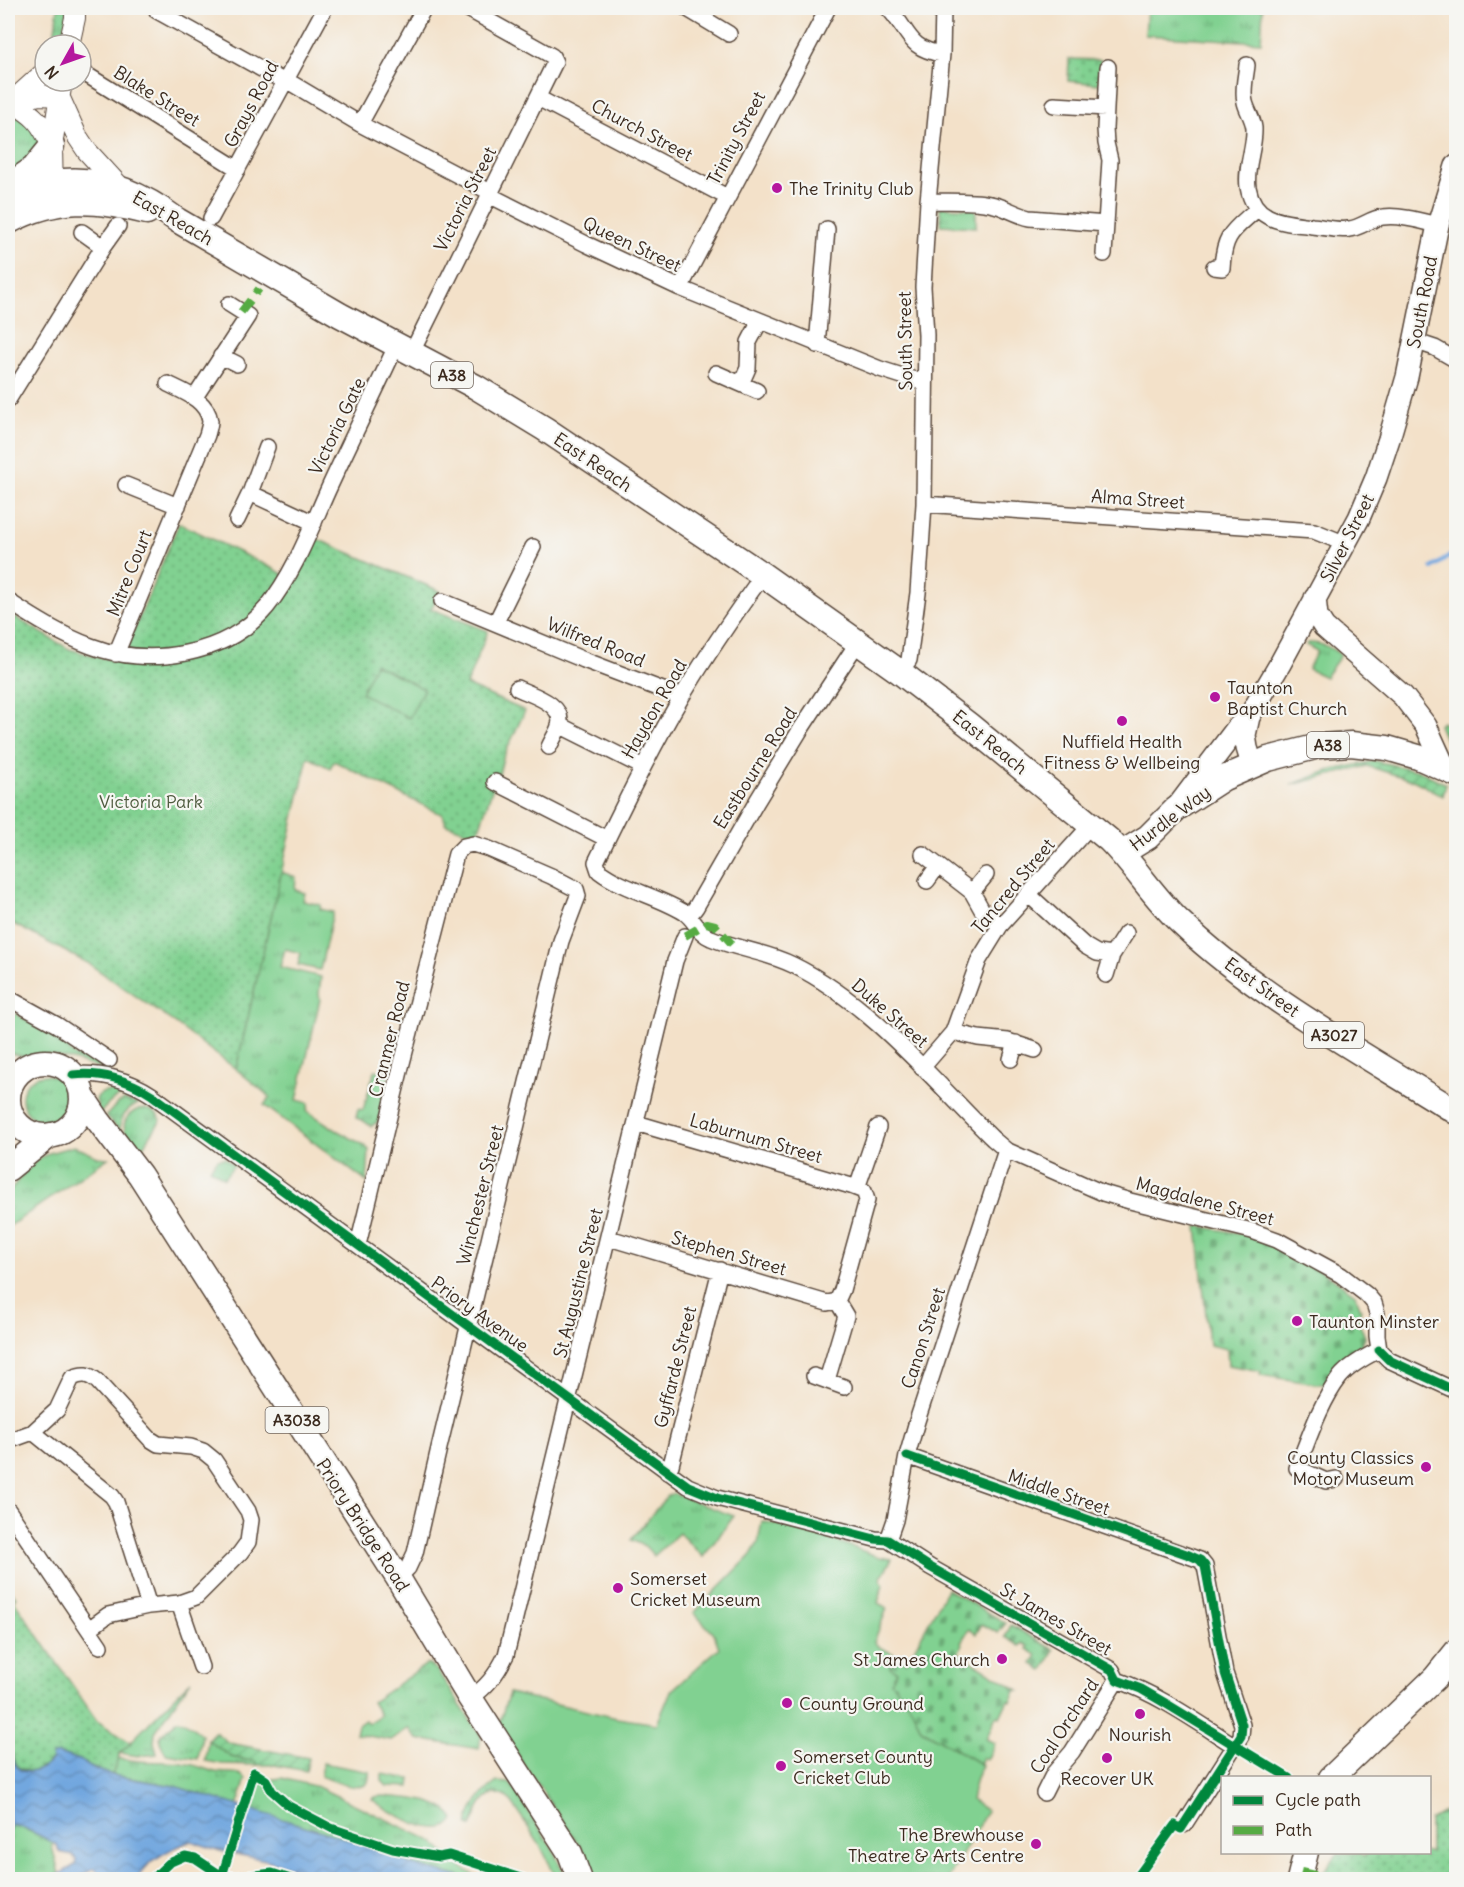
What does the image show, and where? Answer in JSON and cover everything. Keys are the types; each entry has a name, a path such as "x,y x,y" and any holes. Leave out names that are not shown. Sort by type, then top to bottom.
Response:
{"main road":[{"path":"8,186 34,168 52,146"},
{"name":"South Road","path":"1389,439 1405,385 1438,225 1456,166"},
{"name":"A38","path":"8,222 53,193 82,180 121,188"},
{"name":"East Reach","path":"121,188 159,206 177,220 403,350 514,409 763,575 900,672 994,745 1122,853"},
{"name":"A38","path":"8,197 53,193 70,201 117,205 177,220"},
{"name":"Silver Street","path":"1252,764 1245,735 1249,717 1346,544 1370,495 1389,439"},
{"path":"1315,598 1317,616 1324,627 1403,696 1426,726 1451,771"},
{"path":"1297,633 1308,628 1324,627"},
{"path":"1406,753 1417,732 1416,713"},
{"path":"1176,809 1237,728 1249,717"},
{"name":"Hurdle Way","path":"1122,853 1148,837 1176,809 1224,778 1252,764 1319,746 1351,744 1387,748 1451,771"},
{"name":"East Street","path":"1122,853 1156,899 1182,924 1254,983 1456,1112"},
{"path":"8,1149 12,1135 10,1087 17,1074 18,1063 38,1062 57,1064 66,1068 79,1087 80,1110 77,1116 73,1122 25,1153 8,1169"},
{"name":"Priory Bridge Road","path":"79,1087 117,1146 146,1184 398,1578 470,1698 570,1853 580,1880"},
{"name":"A3038","path":"9,1106 24,1129 32,1133 56,1133"},
{"name":"Priory Bridge Road","path":"56,1133 88,1132 117,1146"},
{"path":"1333,1776 1435,1678 1456,1652"},
{"path":"1300,1878 1306,1854"}],"street":[{"path":"72,33 75,8"},
{"name":"Grays Road","path":"211,218 325,8"},
{"path":"360,124 424,8"},
{"name":"Victoria Street","path":"403,350 490,194 555,62 552,56 466,8"},
{"path":"686,8 729,34"},
{"name":"Trinity Street","path":"680,288 828,8"},
{"path":"888,8 899,19 909,37 919,48 942,54"},
{"name":"South Street","path":"900,672 909,660 918,593 924,504 926,381 923,287 944,8"},
{"name":"Queen Street","path":"157,11 360,124 585,244 680,288 817,345 879,369 918,381 926,381"},
{"path":"1246,65 1245,101 1254,128 1254,144 1247,177 1252,201 1257,209 1280,222 1346,230 1382,217 1412,219 1438,225"},
{"path":"1104,254 1110,160 1106,143 1108,67"},
{"name":"Blake Street","path":"93,79 238,170"},
{"path":"10,103 33,83"},
{"path":"10,103 46,93"},
{"path":"53,193 52,146 60,93"},
{"name":"East Reach","path":"62,93 77,136 87,151 121,188"},
{"name":"Church Street","path":"538,98 728,197"},
{"path":"10,103 35,117 52,146"},
{"path":"1054,105 1106,108"},
{"path":"928,201 986,203 1030,218 1106,224"},
{"path":"1215,267 1222,267 1223,250 1230,234 1257,209"},
{"path":"8,400 118,226"},
{"path":"817,345 827,230"},
{"path":"82,232 103,247"},
{"path":"168,384 195,397 248,316 229,304"},
{"path":"741,384 748,368 749,342 760,321"},
{"path":"1414,341 1435,348 1456,360"},
{"name":"Victoria Gate","path":"8,601 67,637 117,654 154,657 183,654 220,642 246,626 267,607 302,551 314,523 403,350"},
{"path":"221,356 237,364"},
{"path":"716,373 757,391"},
{"name":"Mitre Court","path":"117,654 207,435 210,420 195,397"},
{"path":"237,520 250,494 267,447"},
{"path":"126,485 178,506"},
{"path":"250,494 314,523"},
{"name":"Alma Street","path":"924,504 1314,531 1346,544"},
{"path":"496,622 533,547"},
{"name":"Haydon Road","path":"598,871 596,862 681,697 763,575"},
{"name":"Wilfred Road","path":"442,601 584,660 681,697"},
{"name":"Eastbourne Road","path":"692,927 696,907 757,801 858,642"},
{"path":"517,688 554,706 560,717 560,724 549,747"},
{"path":"560,724 643,767"},
{"path":"495,782 607,839"},
{"name":"Tancred Street","path":"922,1068 953,1032 979,960 1000,926 1090,826"},
{"name":"Winchester Street","path":"398,1578 408,1568 415,1553 561,941 578,896 576,889 551,876 489,849 474,844 464,846"},
{"name":"Cranmer Road","path":"358,1245 401,1066 456,854 464,846"},
{"path":"923,854 972,892 982,910 1000,926"},
{"path":"927,880 938,866"},
{"name":"Duke Street","path":"598,871 692,927 793,965 854,1004 1006,1150"},
{"path":"972,892 986,875"},
{"path":"1028,894 1085,946 1097,953 1112,955"},
{"name":"St Augustine Street","path":"470,1698 482,1691 500,1668 506,1655 675,961 692,927"},
{"path":"1106,975 1112,955 1126,933"},
{"path":"8,998 57,1025 78,1046 109,1060"},
{"path":"953,1032 1016,1043 1035,1050"},
{"path":"1011,1059 1016,1043"},
{"name":"Priory Avenue","path":"79,1087 90,1074 133,1084 152,1095 667,1473 699,1492 875,1539 888,1540"},
{"name":"Laburnum Street","path":"636,1123 860,1189"},
{"path":"844,1387 820,1378 846,1316 837,1301 867,1200 860,1189 878,1127"},
{"name":"Magdalene Street","path":"1006,1150 1081,1184 1130,1202 1252,1231 1276,1239 1354,1284 1367,1295 1374,1303 1377,1313 1379,1350"},
{"name":"Canon Street","path":"888,1540 896,1520 907,1456 1006,1150"},
{"name":"Stephen Street","path":"609,1238 827,1303 837,1301"},
{"name":"Gyffarde Street","path":"667,1473 671,1466 720,1270"},
{"path":"1336,1479 1326,1481 1297,1468 1326,1401 1341,1376 1379,1350 1389,1360 1456,1390"},
{"path":"8,1441 33,1432 57,1410 72,1378 80,1374 88,1374 150,1439 158,1444 191,1447 203,1451 214,1460 248,1511 251,1520 248,1542 196,1597 179,1603 149,1606 108,1615 89,1629"},
{"path":"33,1432 112,1496 116,1502 149,1606"},
{"name":"Middle Street","path":"907,1456 1200,1560 1205,1566 1224,1673 1242,1725 1241,1736 1235,1746"},
{"path":"8,1510 100,1646"},
{"name":"St James Street","path":"888,1540 1112,1670 1117,1680 1141,1689 1235,1746"},
{"path":"179,1603 201,1667"},
{"name":"Coal Orchard","path":"1044,1793 1054,1773 1072,1752 1117,1680"},
{"path":"1188,1824 1235,1746"}],"green space":[{"path":"58,8 68,8 63,33 55,33"},
{"path":"1147,8 1263,8 1261,42 1145,35"},
{"path":"1069,59 1101,60 1099,84 1068,81"},
{"path":"23,116 36,122 41,149 8,180 8,118"},
{"path":"940,207 976,209 976,227 941,225"},
{"name":"Victoria Park","path":"179,523 290,579 312,537 440,591 431,609 488,631 466,685 525,711 503,758 477,835 446,824 443,815 334,761 330,768 308,757 236,1069 89,964 8,921 8,613 69,649 121,661"},
{"path":"1308,643 1326,646 1341,655 1325,677 1308,669 1317,651 1306,645"},
{"path":"375,664 424,689 409,718 361,693"},
{"path":"1442,722 1456,736 1456,753 1446,741 1439,725"},
{"path":"1375,761 1420,771 1446,784 1443,796 1415,781 1367,766 1291,785 1328,771"},
{"path":"281,872 296,877 295,890 305,893 303,901 321,905 320,909 333,912 320,970 298,965 301,953 285,949 280,967 321,977 320,999 297,1100 309,1103 307,1111 369,1150 367,1182 264,1105 270,1097 236,1069"},
{"path":"8,1010 34,1024 40,1023 55,1028 69,1041 69,1051 76,1057 87,1052 110,1069 53,1056 22,1056 8,1052"},
{"path":"375,1070 389,1073 378,1122 371,1126 356,1118 358,1109 363,1110"},
{"path":"45,1075 61,1082 68,1098 61,1114 45,1121 29,1114 22,1098 29,1082"},
{"path":"112,1091 134,1096 118,1097 99,1114 96,1099 105,1092"},
{"path":"124,1100 138,1104 124,1114 120,1131 106,1116"},
{"path":"139,1109 152,1111 161,1120 138,1153 126,1135 125,1124 131,1113"},
{"path":"74,1146 98,1157 108,1158 8,1227 8,1194 23,1174 37,1160 49,1153"},
{"path":"225,1158 234,1165 224,1178 210,1168 218,1159"},
{"path":"1197,1226 1245,1234 1272,1243 1331,1277 1355,1294 1361,1309 1358,1319 1365,1337 1355,1358 1338,1366 1330,1384 1260,1375 1261,1371 1228,1365 1227,1349 1209,1345"},
{"path":"674,1494 734,1516 703,1557 679,1533 654,1556 645,1546 631,1540 667,1496"},
{"name":"County Ground","path":"762,1521 820,1535 879,1557 892,1559 880,1579 883,1584 878,1603 887,1608 874,1642 896,1655 890,1667 897,1671 891,1682 912,1709 921,1729 982,1765 976,1778 971,1800 987,1811 948,1879 593,1879 585,1853 502,1730 500,1721 509,1693 617,1718 657,1724 671,1691 719,1648 714,1634 694,1613 751,1555 758,1543"},
{"path":"8,1585 16,1597 13,1599 97,1721 131,1743 120,1753 112,1775 90,1767 80,1760 58,1753 39,1770 23,1770 16,1766 8,1745"},
{"path":"947,1589 1006,1623 998,1633 982,1624 976,1634 969,1629 961,1642 963,1644 958,1653 1019,1690 1016,1690 1010,1701 1008,1700 1000,1717 996,1716 986,1739 995,1743 987,1760 983,1758 980,1764 921,1729 912,1709 890,1681 890,1667 896,1655 907,1662"},
{"path":"1011,1625 1054,1650 1043,1670 1032,1664 1037,1655 1027,1649 1028,1646 1022,1643 1020,1646 1005,1637"},
{"path":"427,1664 436,1669 481,1736 479,1749 417,1739 409,1728 391,1740 356,1734 358,1725 365,1720 368,1723 380,1715 372,1702"},
{"path":"191,1680 155,1732 154,1742 157,1754 138,1756 120,1753"},
{"path":"177,1720 184,1721 202,1735 198,1759 166,1754 162,1747 160,1737"},
{"path":"215,1732 229,1743 309,1758 306,1771 274,1765 257,1765 257,1762 231,1757 208,1740"},
{"path":"208,1740 231,1757 257,1762 257,1765 205,1761"},
{"path":"118,1758 191,1765 215,1772 235,1773 246,1779 237,1807 174,1786 112,1775"},
{"path":"323,1763 370,1772 368,1782 359,1787 338,1783 321,1776"},
{"path":"382,1774 411,1779 410,1787 387,1786 382,1781"},
{"path":"282,1778 318,1787 434,1842 451,1860 480,1879 468,1879 414,1865 364,1844 248,1810 253,1790 259,1781"},
{"path":"497,1782 510,1783 551,1846 567,1879 557,1879 541,1847 512,1802 505,1796 495,1793 488,1797 481,1804 471,1826 468,1825 478,1801"},
{"path":"383,1796 432,1803 448,1812 454,1819 448,1826 426,1827 389,1811 372,1799"},
{"path":"1456,1805 1456,1879 1316,1879 1337,1854 1363,1856 1368,1854 1431,1854 1431,1819"},
{"path":"11,1825 28,1830 54,1843 52,1846 59,1874 51,1879 13,1879 8,1837"}],"water":[{"path":"8,1745 15,1764 23,1771 29,1772 44,1767 52,1759 51,1755 58,1753 80,1760 90,1767 112,1775 174,1786 364,1844 414,1865 468,1879 329,1879 266,1860 220,1851 191,1841 154,1860 137,1879 104,1879 94,1868 77,1879 51,1879 75,1865 76,1860 73,1855 59,1852 57,1845 23,1828 11,1825 8,1837"},
{"path":"8,1837 13,1879 8,1879"}],"waterway":[{"path":"1432,568 1456,552"}],"marked path":[{"path":"241,312 259,289"},
{"path":"685,936 707,923 715,925 732,944"},
{"path":"1301,1872 1339,1880"}],"cycle path":[{"path":"73,1075 114,1078 152,1095 688,1486 717,1498 875,1539 888,1540 930,1567 1112,1670 1117,1680 1141,1689 1286,1776"},
{"path":"1379,1350 1389,1360 1456,1391"},
{"path":"907,1456 1189,1555 1200,1560 1205,1566 1225,1673 1242,1725 1241,1736 1181,1829 1175,1825 1135,1880"},
{"path":"254,1772 266,1780 272,1791 289,1806 331,1828 393,1849 439,1857 449,1855 527,1880"},
{"path":"222,1876 254,1772"},
{"path":"151,1880 169,1863 185,1856 195,1858 222,1876 240,1877 272,1873 294,1880"}],"place":[{"name":"The Trinity Club","path":"777,188"},
{"name":"Taunton Baptist Church","path":"1215,697"},
{"name":"Nuffield Health Fitness & Wellbeing","path":"1122,721"},
{"name":"Taunton Minster","path":"1297,1321"},
{"name":"County Classics Motor Museum","path":"1426,1467"},
{"name":"Somerset Cricket Museum","path":"618,1588"},
{"name":"St James Church","path":"1002,1659"},
{"name":"County Ground","path":"787,1703"},
{"name":"Nourish","path":"1140,1714"},
{"name":"Recover UK","path":"1107,1758"},
{"name":"Somerset County Cricket Club","path":"781,1766"},
{"name":"The Brewhouse Theatre & Arts Centre","path":"1036,1844"}]}
